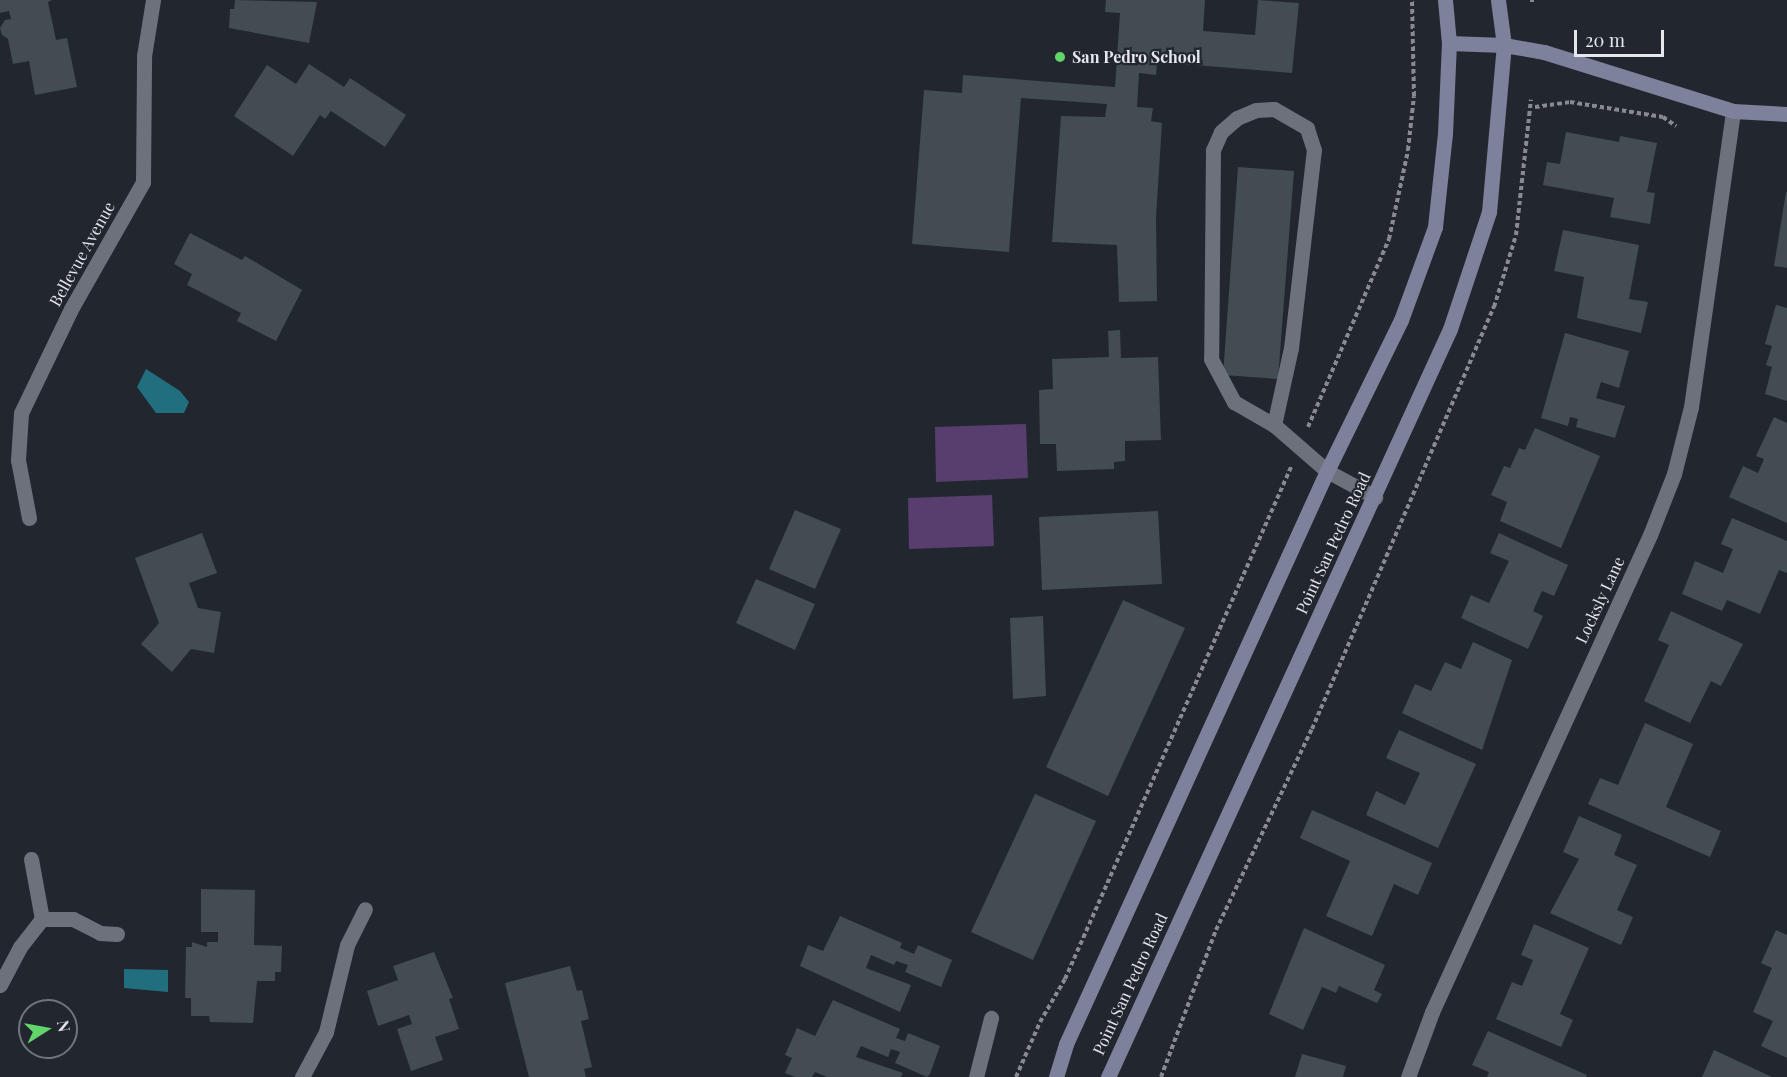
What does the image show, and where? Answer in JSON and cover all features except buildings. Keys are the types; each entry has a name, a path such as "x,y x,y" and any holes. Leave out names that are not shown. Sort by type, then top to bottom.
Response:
{"main road":[{"name":"Point San Pedro Road","path":"1056,1077 1071,1033 1326,471 1401,320 1435,228 1445,134 1449,43 1445,0"},
{"name":"Point San Pedro Road","path":"1108,1077 1450,329 1489,212 1504,45 1498,0"},
{"path":"1449,43 1504,45 1544,52 1733,111 1787,114"}],"street":[{"name":"Bellevue Avenue","path":"29,518 18,460 21,413 70,309 143,182 144,56 153,0"},
{"path":"1275,425 1291,348 1314,150 1307,128 1274,110 1256,110 1229,125 1213,150 1211,359 1234,402 1275,425 1326,471 1375,497"},
{"name":"Locksly Lane","path":"1408,1077 1432,1012 1650,535 1674,474 1691,407 1733,111"},
{"path":"31,859 42,920"},
{"path":"302,1077 326,1032 347,945 364,909"},
{"path":"0,986 20,947 42,920 74,919 100,933 117,934"},
{"path":"976,1077 991,1018"}],"path":[{"path":"1016,1077 1040,1022 1065,979 1300,447 1389,239 1408,150 1414,96 1412,0"},
{"path":"1161,1077 1216,930 1312,729 1494,308 1516,235 1531,100"},
{"path":"1534,107 1570,102 1663,117 1676,126"}],"shaded area":[{"path":"1026,424 1028,478 936,482 935,427"},
{"path":"992,495 994,546 909,549 908,498"}],"water":[{"path":"146,369 180,391 189,402 184,413 156,413 137,387"},
{"path":"124,969 168,970 168,992 124,988"}],"place":[{"name":"San Pedro School","path":"1060,57"}]}
